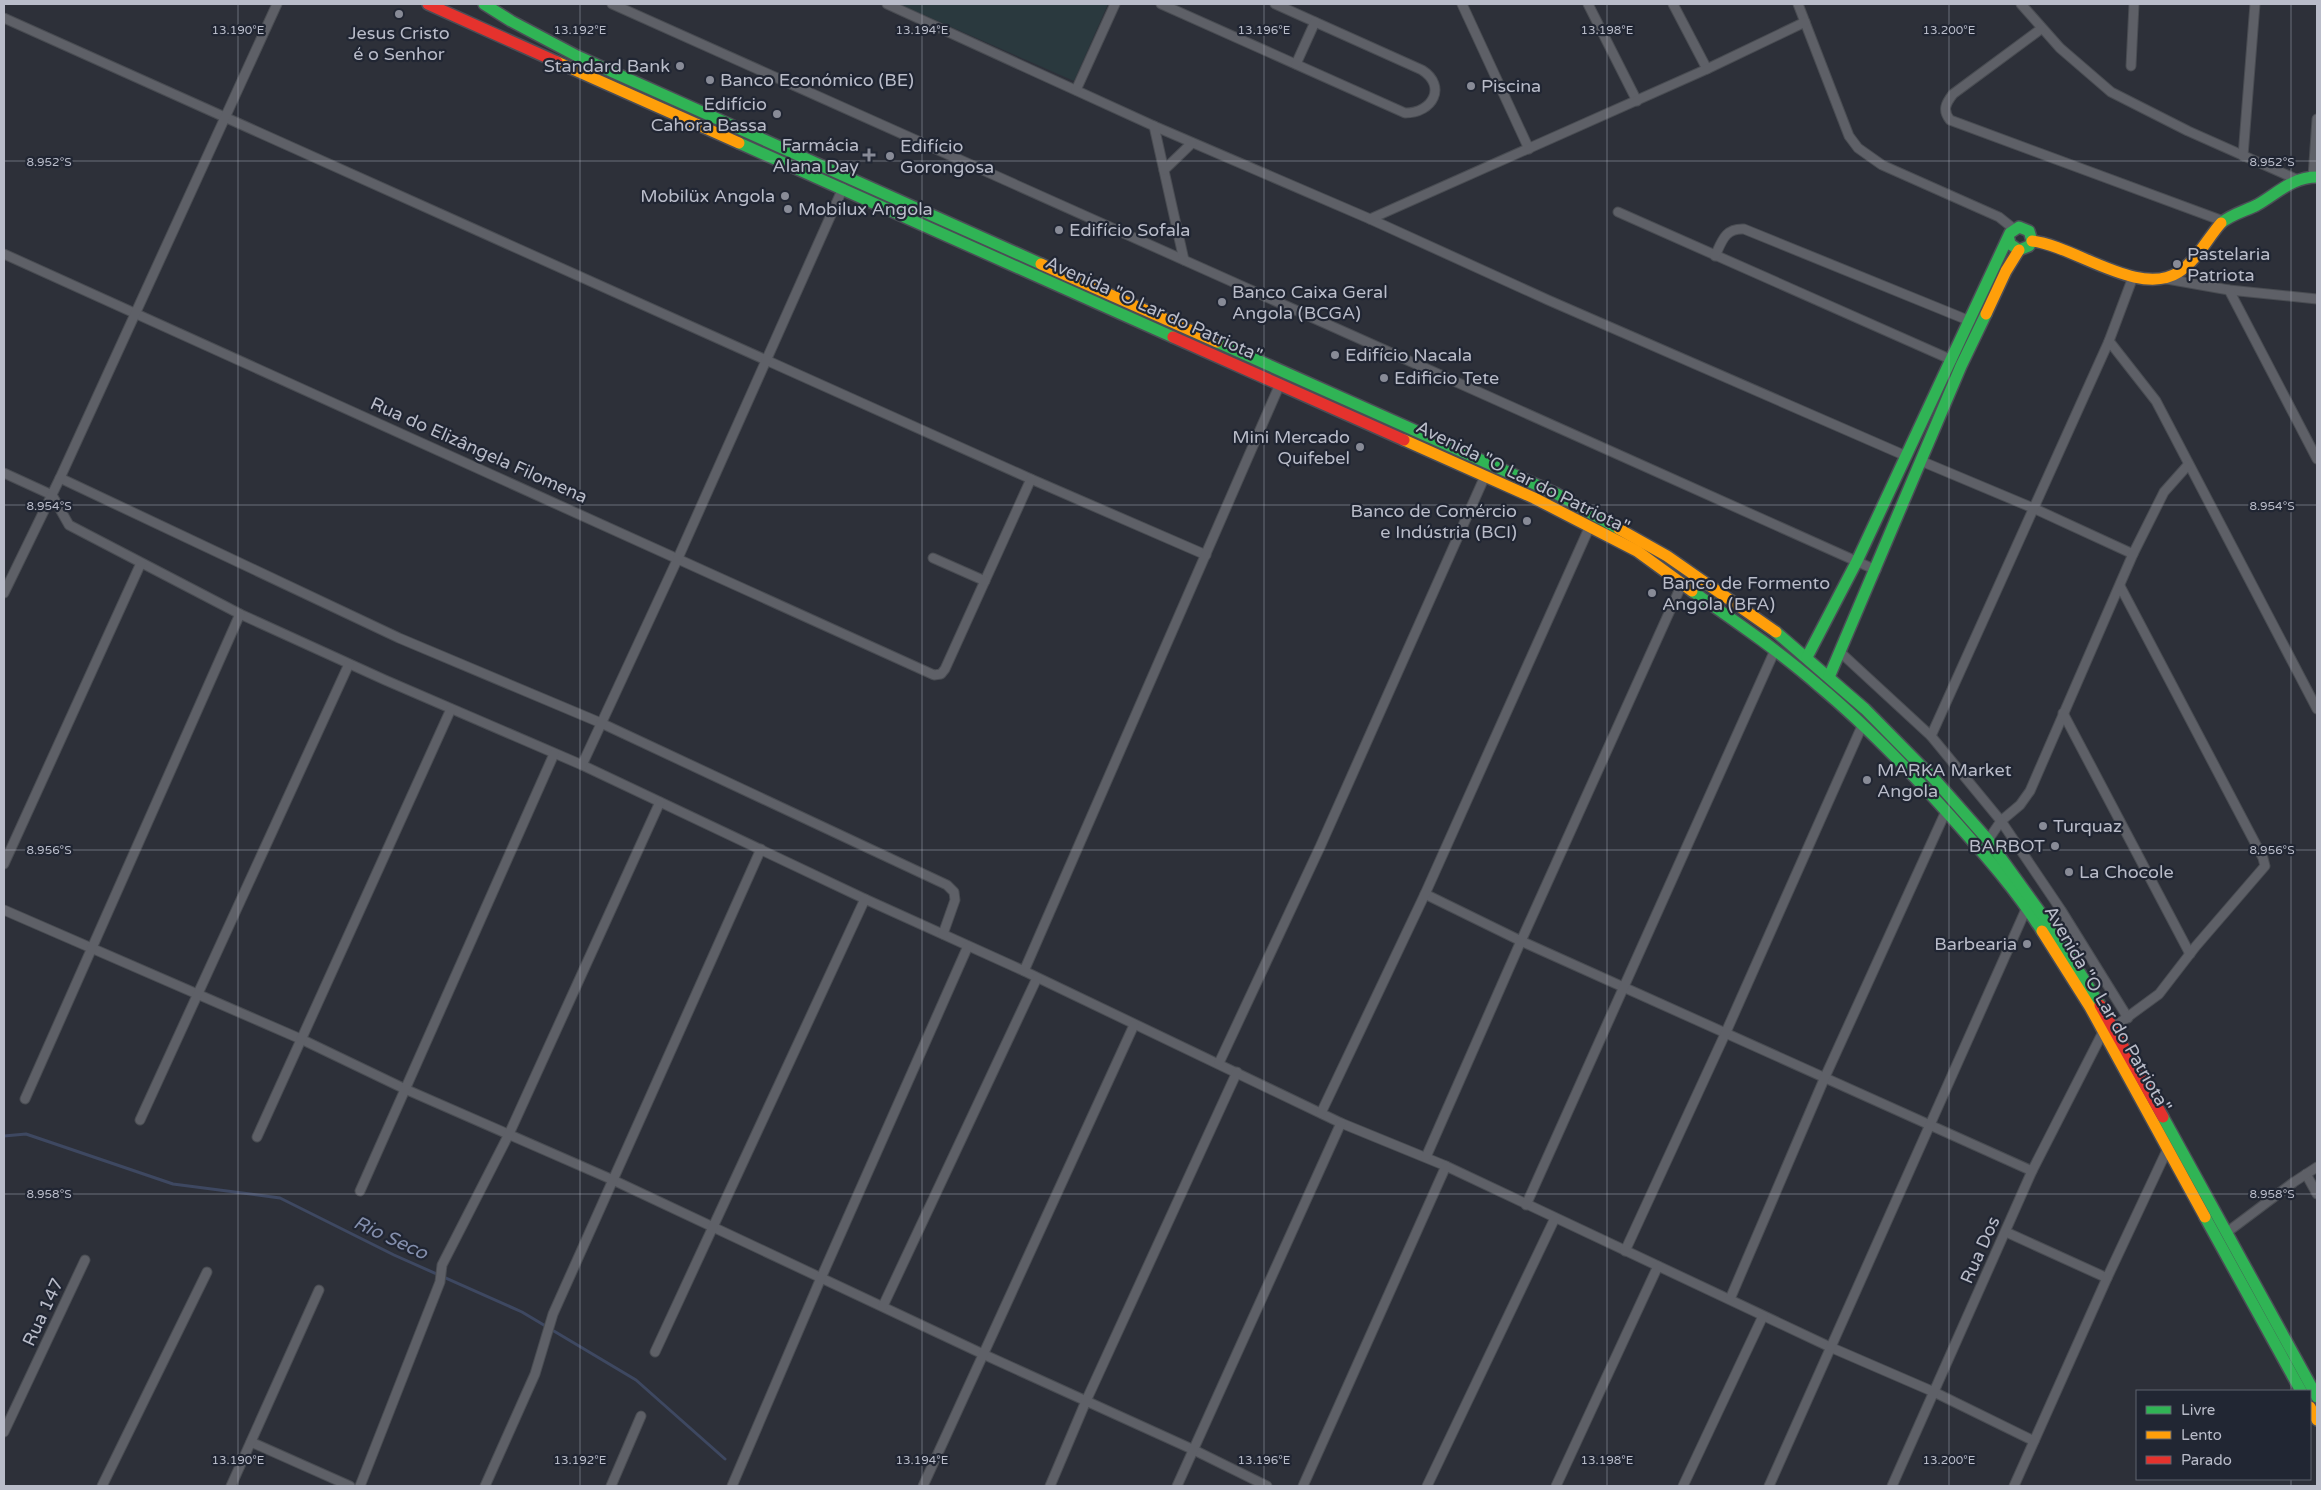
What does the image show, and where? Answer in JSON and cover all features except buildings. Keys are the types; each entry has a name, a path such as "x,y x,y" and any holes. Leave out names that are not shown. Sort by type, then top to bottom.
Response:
{"main road":[{"name":"Avenida \"O Lar do Patriota\"","path":"428,4 1485,476 1590,526 1637,551 1775,650 1820,686 1910,772 1946,811 2027,907 2109,1028 2168,1148 2300,1390"},
{"name":"Avenida \"O Lar do Patriota\"","path":"484,4 511,21 577,56 1557,494 1620,528 1683,567 1723,593 1807,656 1865,709 1936,782 1988,840 2053,930 2317,1397"},
{"path":"2032,241 2053,244 2133,277 2149,280 2167,279 2184,269 2224,221 2259,204 2284,185 2296,179 2315,177"},
{"path":"1807,656 1857,561 2011,234 2019,227 2029,231 2032,241 2029,246 2019,250 2006,271 1974,336 1829,677"},
{"path":"2011,234 2010,244 2019,250"},
{"path":"2311,1409 2317,1420"}],"street":[{"path":"4,593 7,577 52,495 277,4"},
{"path":"612,4 1876,570"},
{"path":"887,4 1154,126 1370,219 1548,300 1906,456"},
{"path":"1076,90 1114,4"},
{"path":"1160,4 1405,113 1421,111 1432,102 1435,87 1428,74 1275,4"},
{"path":"1462,4 1530,149"},
{"path":"1588,4 1637,101"},
{"path":"1673,4 1707,69"},
{"path":"1798,4 1849,136 1858,148 1882,165 1999,217 2011,234"},
{"path":"2021,4 2041,30 2110,92 2188,131 2296,179"},
{"path":"2131,66 2134,4"},
{"path":"2243,156 2255,4"},
{"path":"4,18 1031,479 1206,555"},
{"path":"1296,64 1315,22"},
{"path":"1370,219 1637,101 1806,22"},
{"path":"2041,30 1954,94 1945,107 1946,114 1950,120 2224,221"},
{"path":"2315,177 2317,119"},
{"path":"1154,126 1184,260"},
{"path":"1164,170 1192,142"},
{"path":"582,765 678,558 842,188"},
{"path":"1618,212 1952,360"},
{"path":"1715,256 1725,235 1734,228 1744,229 1970,321"},
{"name":"Rua do Elizângela Filomena","path":"4,254 934,675 940,674 945,670 985,581"},
{"path":"1930,736 2109,342 2133,277"},
{"path":"2167,279 2229,290 2317,299"},
{"path":"2229,290 2317,459"},
{"path":"2109,342 2156,401 2317,709"},
{"path":"1024,971 1280,384"},
{"path":"1922,461 2033,508 2133,554"},
{"path":"1988,840 2001,821 2026,799 2133,554 2164,492 2188,465"},
{"path":"4,473 52,495 69,525 240,614 348,664 582,765 865,899 1024,971 1134,1025 1220,1063 1321,1113 1446,1166 1763,1316 1934,1392 2034,1441"},
{"path":"1220,1063 1320,847 1485,476"},
{"path":"60,478 399,638 601,723 947,885 954,892 955,900 944,934"},
{"path":"933,558 985,581 1031,479"},
{"path":"1321,1113 1425,894 1590,526"},
{"path":"4,864 141,563"},
{"path":"1426,1157 1682,584"},
{"path":"2109,1028 2128,1018 2159,994 2190,954 2263,870 2265,862 2120,586"},
{"path":"25,1099 240,614"},
{"path":"1526,1205 1775,650"},
{"path":"1840,652 1930,736 2001,821 2061,910 2128,1018"},
{"path":"140,1120 348,664"},
{"path":"257,1137 303,1040 451,709"},
{"path":"2063,713 2190,954"},
{"path":"1625,1251 1726,1032 1862,726"},
{"path":"360,1191 554,754"},
{"path":"360,1486 440,1282 442,1265 509,1134 660,802"},
{"path":"1730,1299 1825,1077 1946,811"},
{"path":"485,1486 535,1374 553,1314 761,849"},
{"path":"1425,894 1521,941 2032,1171"},
{"path":"655,1352 865,899"},
{"path":"1768,1486 2027,907"},
{"path":"4,910 197,993 303,1040 405,1089 613,1180 985,1355 1194,1450 1267,1486"},
{"path":"732,1486 821,1278 968,946"},
{"path":"883,1306 1037,978"},
{"path":"924,1486 1134,1025"},
{"name":"Rua Dos","path":"1892,1486 2032,1171 2109,1028"},
{"path":"1050,1486 1086,1401 1237,1072"},
{"path":"1177,1486 1341,1122"},
{"path":"2014,1486 2107,1278 2168,1148"},
{"path":"1303,1486 1446,1166"},
{"path":"2226,1233 2317,1167"},
{"path":"2306,1174 2317,1194"},
{"path":"1427,1486 1555,1218"},
{"path":"2006,1232 2107,1278"},
{"name":"Rua 147","path":"4,1432 85,1260"},
{"path":"1556,1486 1658,1266"},
{"path":"102,1486 207,1272"},
{"path":"231,1486 319,1290"},
{"path":"1683,1486 1763,1316"},
{"path":"611,1486 642,1416"},
{"path":"251,1442 350,1486"}],"shaded area":[{"path":"899,4 1108,4 1074,81"}],"waterway":[{"name":"Rio Seco","path":"4,1136 26,1134 173,1184 280,1198 394,1255 522,1312 636,1380 725,1459"}],"traffic: fast":[{"path":"484,4 511,21 577,56 1041,264"},
{"path":"739,143 1173,337"},
{"path":"2221,223 2257,205 2286,186 2300,180 2317,177"},
{"path":"1807,657 1857,561 2010,233 2019,227 2029,231 2032,241 2029,246 2019,250 2010,244 2009,239"},
{"path":"1829,677 1961,366 1986,314"},
{"path":"1217,342 1557,494 1619,529"},
{"path":"1692,591 1804,673 1871,733 1921,784 1977,846 2011,887 2042,931"},
{"path":"1776,632 1865,709 1936,781 1988,840 2053,930 2100,1005"},
{"path":"2163,1117 2317,1397"},
{"path":"2205,1217 2300,1390"}],"traffic: slow":[{"path":"557,62 739,143"},
{"path":"2032,241 2049,245 2126,275 2145,279 2163,278 2179,272 2185,267 2197,255 2221,223"},
{"path":"1986,314 2006,271 2019,250"},
{"path":"1041,264 1217,342"},
{"path":"1404,440 1534,498 1637,551 1692,591"},
{"path":"1619,529 1667,556 1776,632"},
{"path":"2042,931 2090,1007 2205,1217"},
{"path":"2311,1409 2317,1420"}],"traffic: jam":[{"path":"428,4 557,62"},
{"path":"1173,337 1404,440"},
{"path":"2100,1005 2163,1117"}],"place":[{"name":"Jesus Cristo é o Senhor","path":"399,14"},
{"name":"Standard Bank","path":"680,66"},
{"name":"Banco Económico (BE)","path":"710,80"},
{"name":"Piscina","path":"1471,86"},
{"name":"Edifício Cahora Bassa","path":"777,114"},
{"name":"Farmácia Alana Day","path":"869,155"},
{"name":"Edifício Gorongosa","path":"890,156"},
{"name":"Mobilüx Angola","path":"785,196"},
{"name":"Mobilux Angola","path":"788,209"},
{"name":"Edifício Sofala","path":"1059,230"},
{"name":"Pastelaria Patriota","path":"2177,264"},
{"name":"Banco Caixa Geral Angola (BCGA)","path":"1222,302"},
{"name":"Edifício Nacala","path":"1335,355"},
{"name":"Edificio Tete","path":"1384,378"},
{"name":"Mini Mercado Quifebel","path":"1360,447"},
{"name":"Banco de Comércio e Indústria (BCI)","path":"1527,521"},
{"name":"Banco de Formento Angola (BFA)","path":"1652,593"},
{"name":"MARKA Market Angola","path":"1867,780"},
{"name":"Turquaz","path":"2043,826"},
{"name":"BARBOT","path":"2055,846"},
{"name":"La Chocole","path":"2069,872"},
{"name":"Barbearia","path":"2027,944"}]}
